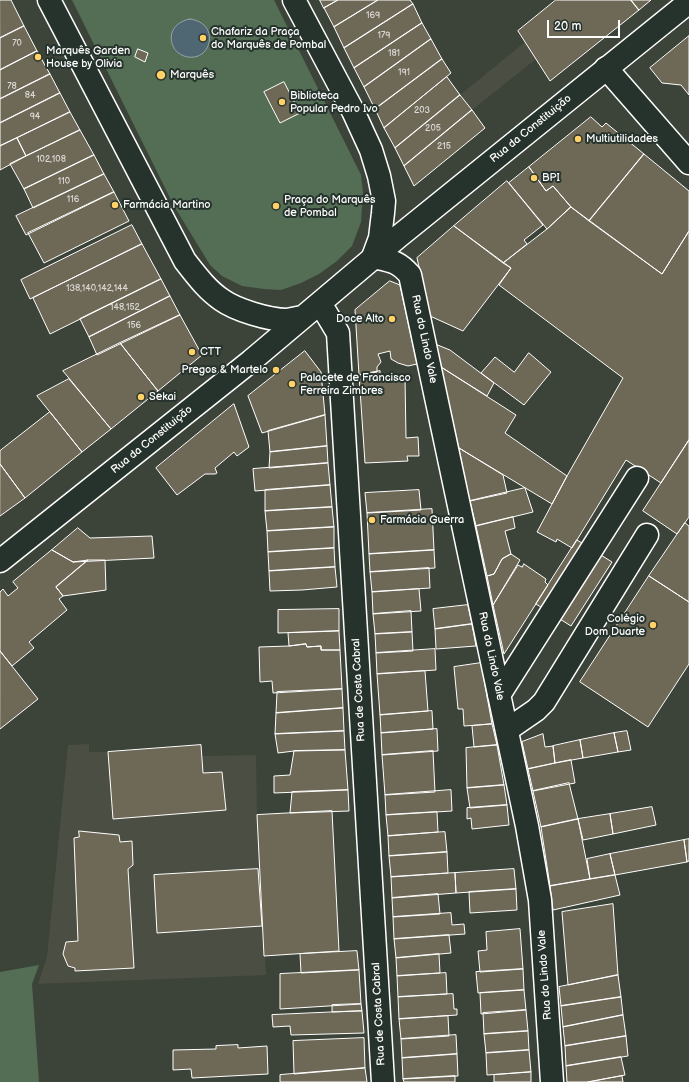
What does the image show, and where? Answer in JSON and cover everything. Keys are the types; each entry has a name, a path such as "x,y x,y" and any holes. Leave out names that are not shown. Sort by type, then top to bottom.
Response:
{"main road":[{"path":"49,0 186,261 203,283 222,300 259,315 287,320 302,317 373,257 380,238 384,200 379,176 371,150 353,111 294,0"},
{"name":"Rua da Constituição","path":"373,257 689,2"},
{"path":"606,68 689,163"},
{"name":"Rua do Lindo Vale","path":"373,257 395,262 404,267 410,275 527,826 540,900 552,1082"},
{"name":"Rua de Costa Cabral","path":"320,303 338,333 383,1082"},
{"name":"Rua da Constituição","path":"0,560 251,361 302,317"},
{"path":"499,695 637,478"},
{"path":"507,730 536,710 544,702 647,535"}],"shaded area":[{"path":"525,42 536,59 404,166 395,148"},
{"path":"89,744 89,752 201,745 202,756 256,755 257,815 332,811 339,951 265,956 266,975 38,984 47,957 68,745"}],"green space":[{"path":"72,0 274,0 361,175 363,192 361,222 352,246 337,261 319,274 301,283 281,290 242,286 222,276 210,265 174,206"},
{"path":"39,965 32,984 39,1082 0,1082 0,972"}],"water":[{"name":"Chafariz da Praça do Marquês de Pombal","path":"190,19 200,22 206,28 209,35 209,42 206,49 201,55 193,57 184,56 176,51 171,41 174,28 181,22"}],"building":[{"path":"0,0 11,0 24,26 0,38"},
{"path":"320,0 338,0 324,8"},
{"path":"338,0 378,0 334,27 324,8"},
{"path":"378,0 410,0 413,4 344,48 334,27"},
{"path":"556,0 631,0 639,10 550,81 518,31"},
{"path":"631,0 651,0 639,10"},
{"path":"413,4 422,23 354,68 344,48"},
{"path":"422,23 431,39 364,87 354,68"},
{"path":"24,26 37,51 0,70 0,38"},
{"path":"689,36 689,95 681,85 662,83 650,68"},
{"path":"431,39 442,59 375,109 364,87"},
{"path":"138,49 148,53 145,62 135,57"},
{"path":"37,51 50,74 0,99 0,70"},
{"path":"442,59 451,73 384,128 375,109"},
{"path":"50,74 60,93 0,123 0,99"},
{"path":"447,77 460,95 395,148 384,128"},
{"name":"Biblioteca Popular Pedro Ivo","path":"284,82 300,113 280,123 264,92"},
{"path":"60,93 70,112 0,146 0,123"},
{"path":"460,95 472,110 404,166 395,148"},
{"path":"472,110 485,128 414,186 404,166"},
{"path":"70,112 80,130 26,156 17,138"},
{"path":"591,117 602,127 606,123 644,154 589,221 571,207 553,186 546,191 529,167"},
{"path":"80,130 94,155 24,189 10,164"},
{"path":"17,138 26,156 0,170 0,146"},
{"path":"644,154 689,191 689,231 662,274 589,221"},
{"path":"94,155 104,174 33,208 24,189"},
{"path":"529,167 546,191 553,186 571,207 547,229 509,183"},
{"path":"104,174 114,192 26,235 16,216"},
{"path":"507,181 543,225 524,240 527,244 503,263 454,226"},
{"path":"114,192 129,221 44,263 28,233"},
{"path":"571,207 662,274 689,231 689,440 661,483 626,460 572,548 557,539 556,542 537,532 623,378 499,285 511,268 503,263 547,229"},
{"path":"132,225 142,244 30,299 21,280"},
{"path":"454,226 511,268 463,331 430,316 417,258"},
{"path":"142,244 161,279 50,334 33,298"},
{"path":"161,279 170,296 89,337 80,319"},
{"path":"390,281 400,285 417,364 408,366 398,363 391,359 390,351 378,354 381,362 377,367 377,372 359,375 355,310"},
{"path":"170,296 180,315 97,355 89,337"},
{"path":"180,315 202,355 158,391 120,343"},
{"path":"120,343 158,391 111,429 63,371"},
{"path":"435,344 450,350 494,383 487,396 441,367"},
{"name":"Palacete de Francisco Ferreira Zimbres","path":"305,351 321,372 325,415 262,433 248,396"},
{"path":"529,353 551,372 524,405 481,373 495,357 514,372"},
{"path":"441,367 516,415 505,433 567,476 552,504 459,448"},
{"path":"380,371 380,380 405,378 406,438 418,437 419,456 407,456 408,461 365,463 359,375"},
{"path":"69,379 111,429 82,452 37,396"},
{"path":"234,404 249,447 237,456 234,452 215,468 217,473 205,474 177,495 156,468"},
{"path":"50,412 82,452 25,498 0,464 0,451"},
{"path":"325,415 327,446 270,452 268,431"},
{"path":"689,440 689,517 677,534 643,511"},
{"path":"327,446 328,463 269,468 270,452"},
{"path":"459,448 503,475 507,493 470,501"},
{"path":"328,463 330,485 255,491 253,469"},
{"path":"0,464 25,498 0,516"},
{"path":"330,485 332,507 265,511 265,490"},
{"path":"525,488 533,512 476,526 470,501"},
{"path":"419,490 421,510 367,513 365,493"},
{"path":"332,507 334,527 267,531 265,511"},
{"path":"432,509 434,550 369,554 367,513"},
{"path":"513,517 515,528 505,531 511,554 502,559 494,574 487,576 476,526"},
{"path":"685,523 689,526 689,602 649,576"},
{"path":"334,527 334,548 268,552 267,531"},
{"path":"78,528 90,538 152,536 154,558 73,562 52,550"},
{"path":"577,540 612,562 571,626 536,604"},
{"path":"334,548 335,567 269,571 268,552"},
{"path":"52,550 73,562 88,560 56,587 63,596 59,599 67,610 29,642 34,648 12,666 0,651 0,592 3,589 8,596 18,588 13,582"},
{"path":"434,550 435,568 370,572 369,554"},
{"path":"511,554 520,560 493,605 487,576 494,574 502,559"},
{"path":"88,560 105,560 106,590 63,596 56,587"},
{"path":"524,564 546,579 545,582 548,585 504,654 493,605 518,565 522,567"},
{"path":"335,567 337,587 270,591 269,571"},
{"path":"429,568 430,588 372,592 370,572"},
{"name":"Colégio Dom Duarte","path":"649,576 689,602 689,664 648,727 580,682"},
{"path":"419,589 421,611 373,614 372,592"},
{"path":"468,605 472,624 435,629 433,609"},
{"path":"339,609 339,631 278,633 278,610"},
{"path":"411,611 412,632 375,634 373,614"},
{"path":"472,624 476,646 436,649 435,629"},
{"path":"339,631 340,650 321,650 321,646 307,647 306,644 289,646 288,633"},
{"path":"412,632 413,651 376,653 375,634"},
{"path":"306,644 307,647 321,646 321,650 340,650 342,689 273,693 272,681 260,682 259,647"},
{"path":"435,649 436,670 377,674 376,653"},
{"path":"0,651 38,699 0,729"},
{"path":"481,663 492,724 464,726 463,709 458,709 454,667"},
{"path":"425,671 428,711 380,715 377,674"},
{"path":"342,689 343,708 276,713 277,692"},
{"path":"343,708 344,731 275,734 276,713"},
{"path":"432,711 433,729 381,733 380,715"},
{"path":"492,724 497,745 474,747 472,726"},
{"path":"437,729 438,751 382,755 381,733"},
{"path":"344,731 345,750 294,751 278,753 275,734"},
{"path":"627,731 631,750 618,752 614,733"},
{"path":"614,733 618,752 583,758 580,740"},
{"path":"543,734 545,747 553,746 555,763 528,769 522,742"},
{"path":"580,740 583,758 555,763 553,746"},
{"path":"201,745 203,773 222,772 226,810 113,819 108,752"},
{"path":"497,745 504,785 467,788 466,748"},
{"path":"345,750 348,790 274,793 274,776 290,775 294,751"},
{"path":"433,751 435,792 385,795 382,755"},
{"path":"571,760 575,783 533,791 528,769"},
{"path":"569,783 578,819 541,827 533,791"},
{"path":"504,785 507,805 470,808 467,788"},
{"path":"348,790 349,811 290,813 292,792"},
{"path":"451,790 452,811 386,815 385,795"},
{"path":"507,805 509,825 472,829 471,818 467,819 467,808"},
{"path":"652,807 656,825 613,834 610,814"},
{"path":"332,811 339,951 264,956 257,815"},
{"path":"437,812 438,832 388,836 386,815"},
{"path":"610,814 613,834 583,840 578,819"},
{"path":"578,819 590,879 550,886 541,827"},
{"path":"79,831 119,835 120,842 132,841 133,865 128,869 134,968 75,971 75,968 68,966 63,954 66,942 78,941 74,838 79,837"},
{"path":"445,832 447,852 389,856 388,836"},
{"path":"689,839 689,861 687,862 684,840"},
{"path":"684,840 687,862 615,875 610,854"},
{"path":"447,852 448,873 391,877 389,856"},
{"path":"610,854 615,875 590,879 587,859"},
{"path":"258,869 262,926 157,933 154,875"},
{"path":"514,869 516,889 456,893 455,873"},
{"path":"455,873 456,893 392,898 391,877"},
{"path":"615,875 620,895 553,910 550,886"},
{"path":"516,889 517,910 470,913 469,892"},
{"path":"438,894 440,914 393,917 392,898"},
{"path":"613,904 618,975 568,985 562,912"},
{"path":"451,913 452,925 464,924 465,934 394,939 393,917"},
{"path":"520,929 523,969 480,972 478,951 487,950 486,932"},
{"path":"449,935 451,953 396,958 394,939"},
{"path":"357,951 359,970 301,973 300,954"},
{"path":"439,954 440,973 397,976 396,958"},
{"path":"523,969 524,990 478,993 476,972"},
{"path":"359,970 361,1004 280,1009 280,974"},
{"path":"446,973 447,994 398,997 397,976"},
{"path":"618,975 621,997 561,1006 559,987"},
{"path":"524,990 526,1010 481,1014 480,993"},
{"path":"453,994 454,1009 457,1009 457,1015 399,1019 398,997"},
{"path":"621,997 623,1015 563,1027 561,1006"},
{"path":"361,1004 362,1011 332,1012 332,1005"},
{"path":"526,1010 528,1031 484,1034 483,1013"},
{"path":"362,1011 364,1033 291,1035 290,1026 273,1027 272,1015"},
{"path":"623,1015 626,1036 565,1046 563,1027"},
{"path":"448,1016 449,1036 401,1039 399,1019"},
{"path":"528,1031 529,1050 486,1053 484,1034"},
{"path":"456,1035 457,1054 402,1058 401,1039"},
{"path":"626,1036 628,1056 566,1066 565,1046"},
{"path":"364,1038 365,1068 294,1074 293,1041"},
{"path":"238,1045 238,1048 267,1046 268,1074 192,1078 191,1069 173,1070 173,1050 216,1049 216,1046"},
{"path":"529,1050 531,1072 487,1075 486,1053"},
{"path":"457,1054 458,1076 403,1079 402,1058"},
{"path":"621,1057 625,1075 588,1082 567,1082 566,1066"},
{"path":"365,1068 367,1082 280,1082 280,1075"},
{"path":"531,1072 531,1082 494,1082 494,1075"},
{"path":"455,1076 455,1082 404,1082 403,1079"},
{"path":"622,1076 623,1082 588,1082"}],"place":[{"name":"Chafariz da Praça do Marquês de Pombal","path":"203,38"},
{"name":"Marquês Garden House by Olivia","path":"38,57"},
{"name":"Marquês","path":"161,75"},
{"name":"Biblioteca Popular Pedro Ivo","path":"282,102"},
{"name":"Multiutilidades","path":"578,139"},
{"name":"BPI","path":"534,178"},
{"name":"Farmácia Martino","path":"115,205"},
{"name":"Praça do Marquês de Pombal","path":"276,206"},
{"name":"Doce Alto","path":"392,319"},
{"name":"CTT","path":"192,352"},
{"name":"Pregos & Martelo","path":"276,370"},
{"name":"Palacete de Francisco Ferreira Zimbres","path":"292,384"},
{"name":"Sekai","path":"141,397"},
{"name":"Farmácia Guerra","path":"372,520"},
{"name":"Colégio Dom Duarte","path":"653,625"}]}
